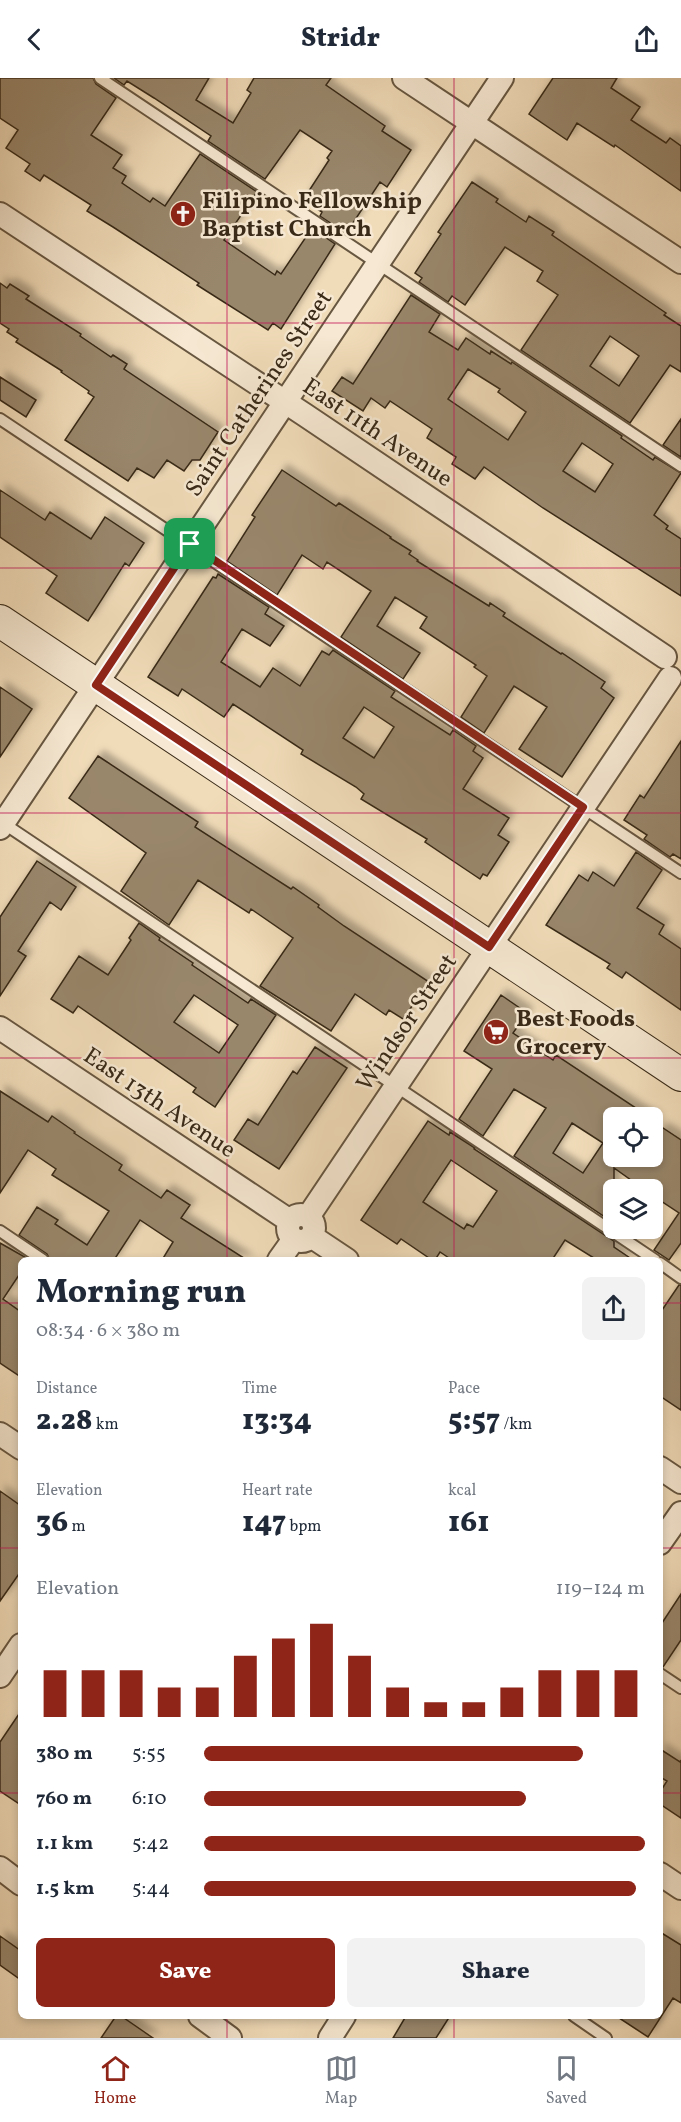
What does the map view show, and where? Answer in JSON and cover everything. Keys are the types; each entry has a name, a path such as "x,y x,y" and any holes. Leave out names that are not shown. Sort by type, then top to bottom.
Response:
{"street":[{"path":"405,78 681,262"},
{"name":"Saint Catherines Street","path":"1,824 502,78"},
{"name":"East 11th Avenue","path":"0,214 285,402 674,666"},
{"path":"0,621 681,1075"},
{"name":"Windsor Street","path":"281,1257 583,807 674,666"},
{"name":"East 13th Avenue","path":"0,1028 343,1257"},
{"path":"0,1434 18,1446"},
{"path":"663,1470 681,1482"},
{"path":"663,1539 681,1513"},
{"path":"0,1676 18,1652"},
{"path":"0,1868 18,1882"},
{"path":"663,1876 681,1888"},
{"path":"204,2019 230,2038"},
{"path":"330,2038 342,2019"}],"lane":[{"path":"100,78 681,466"},
{"path":"0,419 681,873"},
{"path":"1,824 651,1257"},
{"path":"0,1231 39,1257"},
{"path":"663,1265 681,1278"},
{"path":"663,1676 681,1688"},
{"path":"578,2019 606,2038"}],"building":[{"path":"0,78 93,78 96,84 116,98 91,135 122,155 113,168 126,176 122,183 150,202 153,198 165,206 200,154 257,192 224,240 275,275 277,271 281,274 312,228 335,244 281,329 273,323 268,330 87,211 91,205 44,175 40,181 25,171 30,164 6,148 18,130 0,118"},
{"path":"114,78 209,78 196,100 233,123 251,93 247,90 254,78 331,78 326,85 385,126 382,131 411,150 387,187 380,182 351,226 348,224 344,232 320,216 322,212 303,200 329,160 327,158 332,151 300,130 265,179 208,141 211,136 127,81 124,85"},
{"path":"553,78 617,78 611,88 640,107 631,120 666,143 670,138 681,146 681,191 615,145 614,147 577,123 567,140 529,114"},
{"path":"472,182 498,199 496,202 526,222 529,216 554,232 552,235 666,313 664,315 681,326 681,372 670,365 630,423 521,350 558,295 537,281 543,271 505,247 465,305 452,296 448,302 419,282 422,278 415,273 441,234 438,232","holes":["610,336 639,356 619,386 590,366"]},
{"path":"0,283 7,288 10,284 29,296 26,299 81,334 80,336 111,357 113,355 127,364 124,369 218,432 200,460 192,460 184,471 167,460 154,478 137,468 128,481 65,440 94,397 62,371 16,342 18,339 7,332 9,329 0,323"},
{"path":"411,295 440,314 429,332 458,350 466,338 490,354 491,351 511,364 512,362 622,436 621,438 653,460 655,457 681,473 654,515 668,526 666,529 681,539 681,596 543,508 484,467 475,479 452,464 456,457 427,438 432,429 390,401 385,408 371,398 363,411 332,391 342,377 353,384","holes":["468,369 500,389 498,392 526,412 508,440 448,399","582,443 613,464 595,492 563,471"]},
{"path":"0,377 36,400 26,417 0,400"},
{"path":"681,419 681,457 663,445"},
{"path":"282,470 336,506 339,503 391,537 411,551 409,554 417,561 489,606 490,603 505,613 503,616 605,682 601,688 614,698 562,777 519,749 547,707 514,686 484,733 461,717 487,676 474,667 476,665 420,628 427,617 395,597 377,626 420,653 403,679 341,637 371,591 327,562 323,569 302,555 277,595 227,561 255,517 252,515"},
{"path":"0,490 45,520 50,512 91,539 105,517 144,543 129,566 125,563 88,621 46,593 57,576 0,537"},
{"path":"218,574 269,607 265,614 284,626 270,646 242,629 221,662 260,687 273,668 300,686 322,651 329,655 333,650 395,691 391,697 450,735 453,730 476,746 473,751 483,758 463,789 509,818 498,835 509,842 487,876 483,874 480,879 425,842 427,839 361,799 364,794 356,787 301,754 303,750 233,704 224,717 182,689 178,696 148,677 213,577 216,578","holes":["364,707 394,727 374,758 343,738"]},
{"path":"0,687 32,709 0,757"},
{"path":"681,741 681,859 673,854 670,857 644,839 647,835 624,820 640,795 644,798"},
{"path":"98,756 198,822 195,827 291,889 293,887 344,926 429,982 403,1019 389,1010 386,1015 355,994 331,1031 260,986 293,938 251,909 249,913 198,880 169,925 121,891 146,853 69,798"},
{"path":"636,852 662,870 637,908 664,925 659,934 681,949 681,1010 626,972 622,978 607,968 610,964 546,925 579,875 588,881 593,872 614,886"},
{"path":"37,861 76,887 61,910 50,902 18,951 26,956 0,996 0,917"},
{"path":"139,923 193,963 192,965 248,1003 251,999 276,1015 215,1107 193,1092 196,1088 78,1006 73,1013 51,999 79,956 108,975 131,940 129,938","holes":["194,995 238,1025 219,1053 174,1022"]},
{"path":"501,995 527,1013 513,1033 553,1060 556,1055 634,1107 603,1107 603,1143 603,1167 663,1167 663,1128 681,1140 681,1243 669,1260 654,1250 679,1213 663,1202 663,1179 630,1179 614,1168 614,1179 603,1179 603,1216 514,1156 546,1108 514,1089 483,1136 459,1119 492,1069 464,1051","holes":["572,1123 603,1143 583,1173 553,1153"]},
{"path":"315,1047 347,1068 279,1169 234,1140 248,1119 258,1125 293,1071 297,1074"},
{"path":"0,1091 48,1122 52,1116 122,1165 119,1170 161,1198 167,1190 190,1205 181,1218 242,1257 164,1257 173,1242 140,1220 116,1257 48,1257 19,1235 37,1207 58,1220 55,1224 87,1245 109,1211 52,1175 56,1169 28,1150 0,1193"},
{"path":"428,1121 475,1148 603,1234 603,1239 614,1241 614,1247 629,1257 592,1257 565,1240 554,1257 448,1257 440,1252 437,1257 428,1257 401,1239 397,1244 361,1220","holes":["451,1160 497,1191 473,1227 467,1224 464,1229 423,1202"]},
{"path":"0,1243 25,1257 18,1257 18,1276 3,1299 18,1310 18,1375 0,1363"},
{"path":"681,1285 681,1410 663,1398 663,1309"},
{"path":"0,1491 18,1504 18,1575 0,1601"},
{"path":"681,1594 681,1640 663,1667 663,1621"},
{"path":"18,1715 18,1803 0,1791 0,1742"},
{"path":"663,1751 680,1762 681,1760 681,1818 663,1806 663,1787 667,1781 663,1779"},
{"path":"663,1934 681,1945 681,2003 673,1998 663,2014"},
{"path":"0,1936 18,1949 18,1978 0,1965"},
{"path":"114,2019 125,2019 153,2038 101,2038"},
{"path":"404,2019 448,2019 436,2038 393,2038"},
{"path":"621,2019 660,2019 648,2037"}],"place":[{"name":"Filipino Fellowship Baptist Church","path":"183,214"},
{"name":"Best Foods Grocery","path":"496,1032"}],"route":[{"path":"190,544 583,807 489,947 96,685 190,544"}]}
